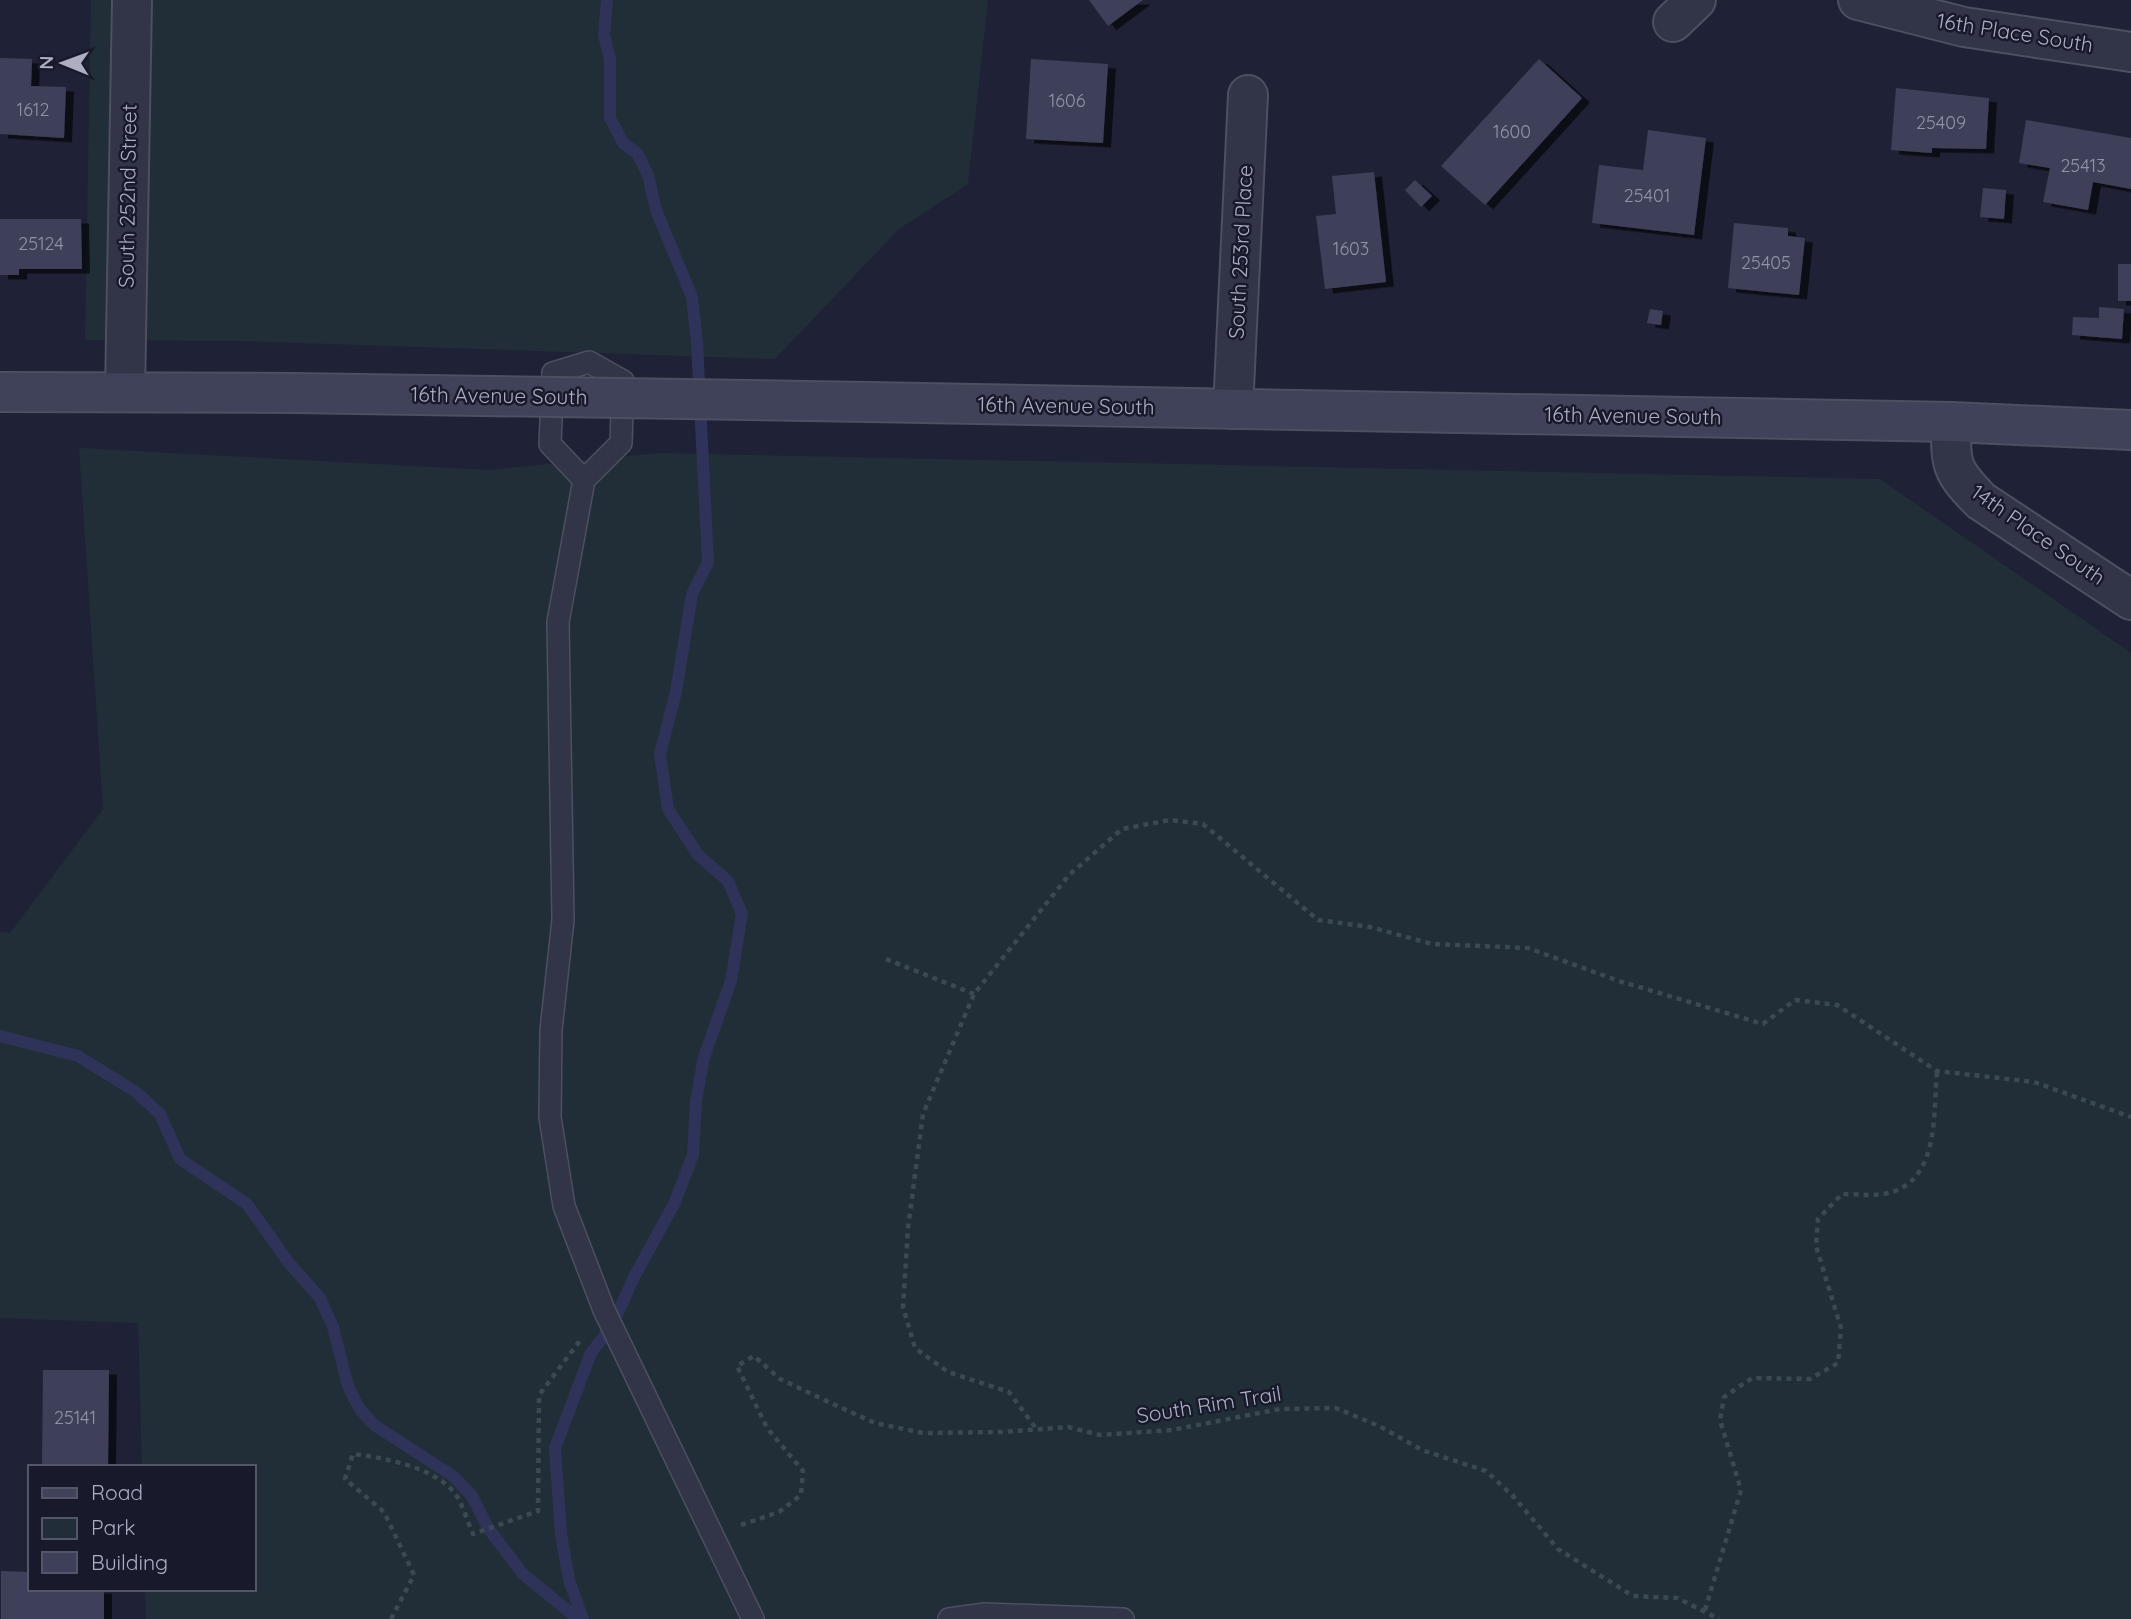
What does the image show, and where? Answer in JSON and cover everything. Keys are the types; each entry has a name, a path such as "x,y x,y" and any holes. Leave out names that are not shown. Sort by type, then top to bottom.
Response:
{"main road":[{"name":"16th Avenue South","path":"0,392 295,393 868,402 1951,422 2131,430"}],"street":[{"name":"South 252nd Street","path":"125,392 132,0"},
{"name":"16th Place South","path":"1858,0 1965,27 2131,52"},
{"name":"South 253rd Place","path":"1233,409 1248,95"},
{"name":"14th Place South","path":"1951,422 1951,461 1963,482 1981,501 2131,600"}],"lane":[{"path":"584,480 550,443 552,385 553,373 589,362 623,381 621,443 584,480 558,622 563,920 551,1030 550,1117 564,1206 604,1310 753,1619"},
{"path":"949,1619 985,1614 1123,1619"}],"path":[{"path":"1035,1427 1009,1392 948,1372 915,1348 903,1307 908,1228 923,1114 974,994 1069,875 1122,829 1170,820 1203,824 1318,920 1370,927 1432,944 1528,948 1619,981 1763,1024 1795,1000 1836,1006 1937,1071 2034,1082 2131,1117"},
{"path":"886,959 974,994"},
{"path":"1705,1610 1741,1490 1720,1420 1724,1397 1752,1378 1810,1379 1838,1363 1840,1328 1816,1246 1818,1219 1842,1194 1891,1193 1913,1181 1929,1155 1937,1071"},
{"path":"391,1619 414,1575 384,1512 345,1479 353,1454 379,1457 427,1472 457,1496 473,1534 538,1511 539,1395 604,1310"},
{"name":"South Rim Trail","path":"714,1534 779,1511 801,1495 803,1471 767,1428 737,1366 754,1356 780,1379 875,1423 923,1433 1002,1432 1035,1427 1068,1427 1100,1435 1172,1430 1305,1406 1336,1408 1422,1450 1486,1471 1513,1496 1558,1549 1633,1596 1677,1598 1719,1619"}],"green space":[{"path":"91,0 988,0 968,184 899,229 775,359 241,341 85,340"},
{"path":"79,448 489,470 659,453 1880,479 2131,653 2131,1619 146,1619 145,1591 256,1591 256,1465 142,1465 138,1323 0,1318 0,932 10,933 103,809"}],"building":[{"path":"1089,0 1143,0 1108,26"},
{"path":"0,58 32,59 31,86 66,87 64,138 0,134"},
{"path":"1031,59 1108,64 1103,143 1026,139"},
{"path":"1539,59 1582,98 1485,205 1441,166"},
{"path":"1896,88 1989,98 1986,149 1932,148 1932,153 1891,150"},
{"path":"2026,120 2131,138 2131,189 2093,182 2088,210 2043,202 2050,168 2019,163"},
{"path":"1648,130 1706,138 1694,235 1592,223 1599,165 1643,170"},
{"path":"1374,172 1386,282 1325,289 1316,216 1336,214 1332,176"},
{"path":"1415,180 1432,196 1421,207 1405,190"},
{"path":"1983,188 2006,190 2004,219 1980,217"},
{"path":"0,219 81,219 82,269 19,269 19,275 0,275"},
{"path":"1734,223 1788,228 1788,236 1805,238 1799,295 1728,288"},
{"path":"2118,264 2131,264 2131,301 2118,301"},
{"path":"2099,307 2124,309 2122,339 2072,335 2073,317 2099,318"},
{"path":"1650,309 1663,311 1661,325 1647,323"},
{"path":"43,1370 109,1370 108,1465 42,1465"},
{"path":"1,1571 28,1572 28,1591 104,1591 104,1619 1,1619"}],"waterway":[{"path":"583,1619 569,1580 561,1534 555,1448 591,1353 612,1326 634,1277 674,1204 693,1155 696,1101 704,1057 731,981 742,914 728,881 698,855 668,809 660,754 676,692 692,594 708,562 697,343 692,297 656,210 648,175 637,153 623,143 610,118 610,59 604,35 607,0"},
{"path":"0,1036 78,1056 136,1092 160,1114 180,1159 247,1204 289,1263 320,1298 333,1327 348,1386 359,1408 374,1425 453,1476 472,1496 488,1528 523,1574 578,1619"}]}
